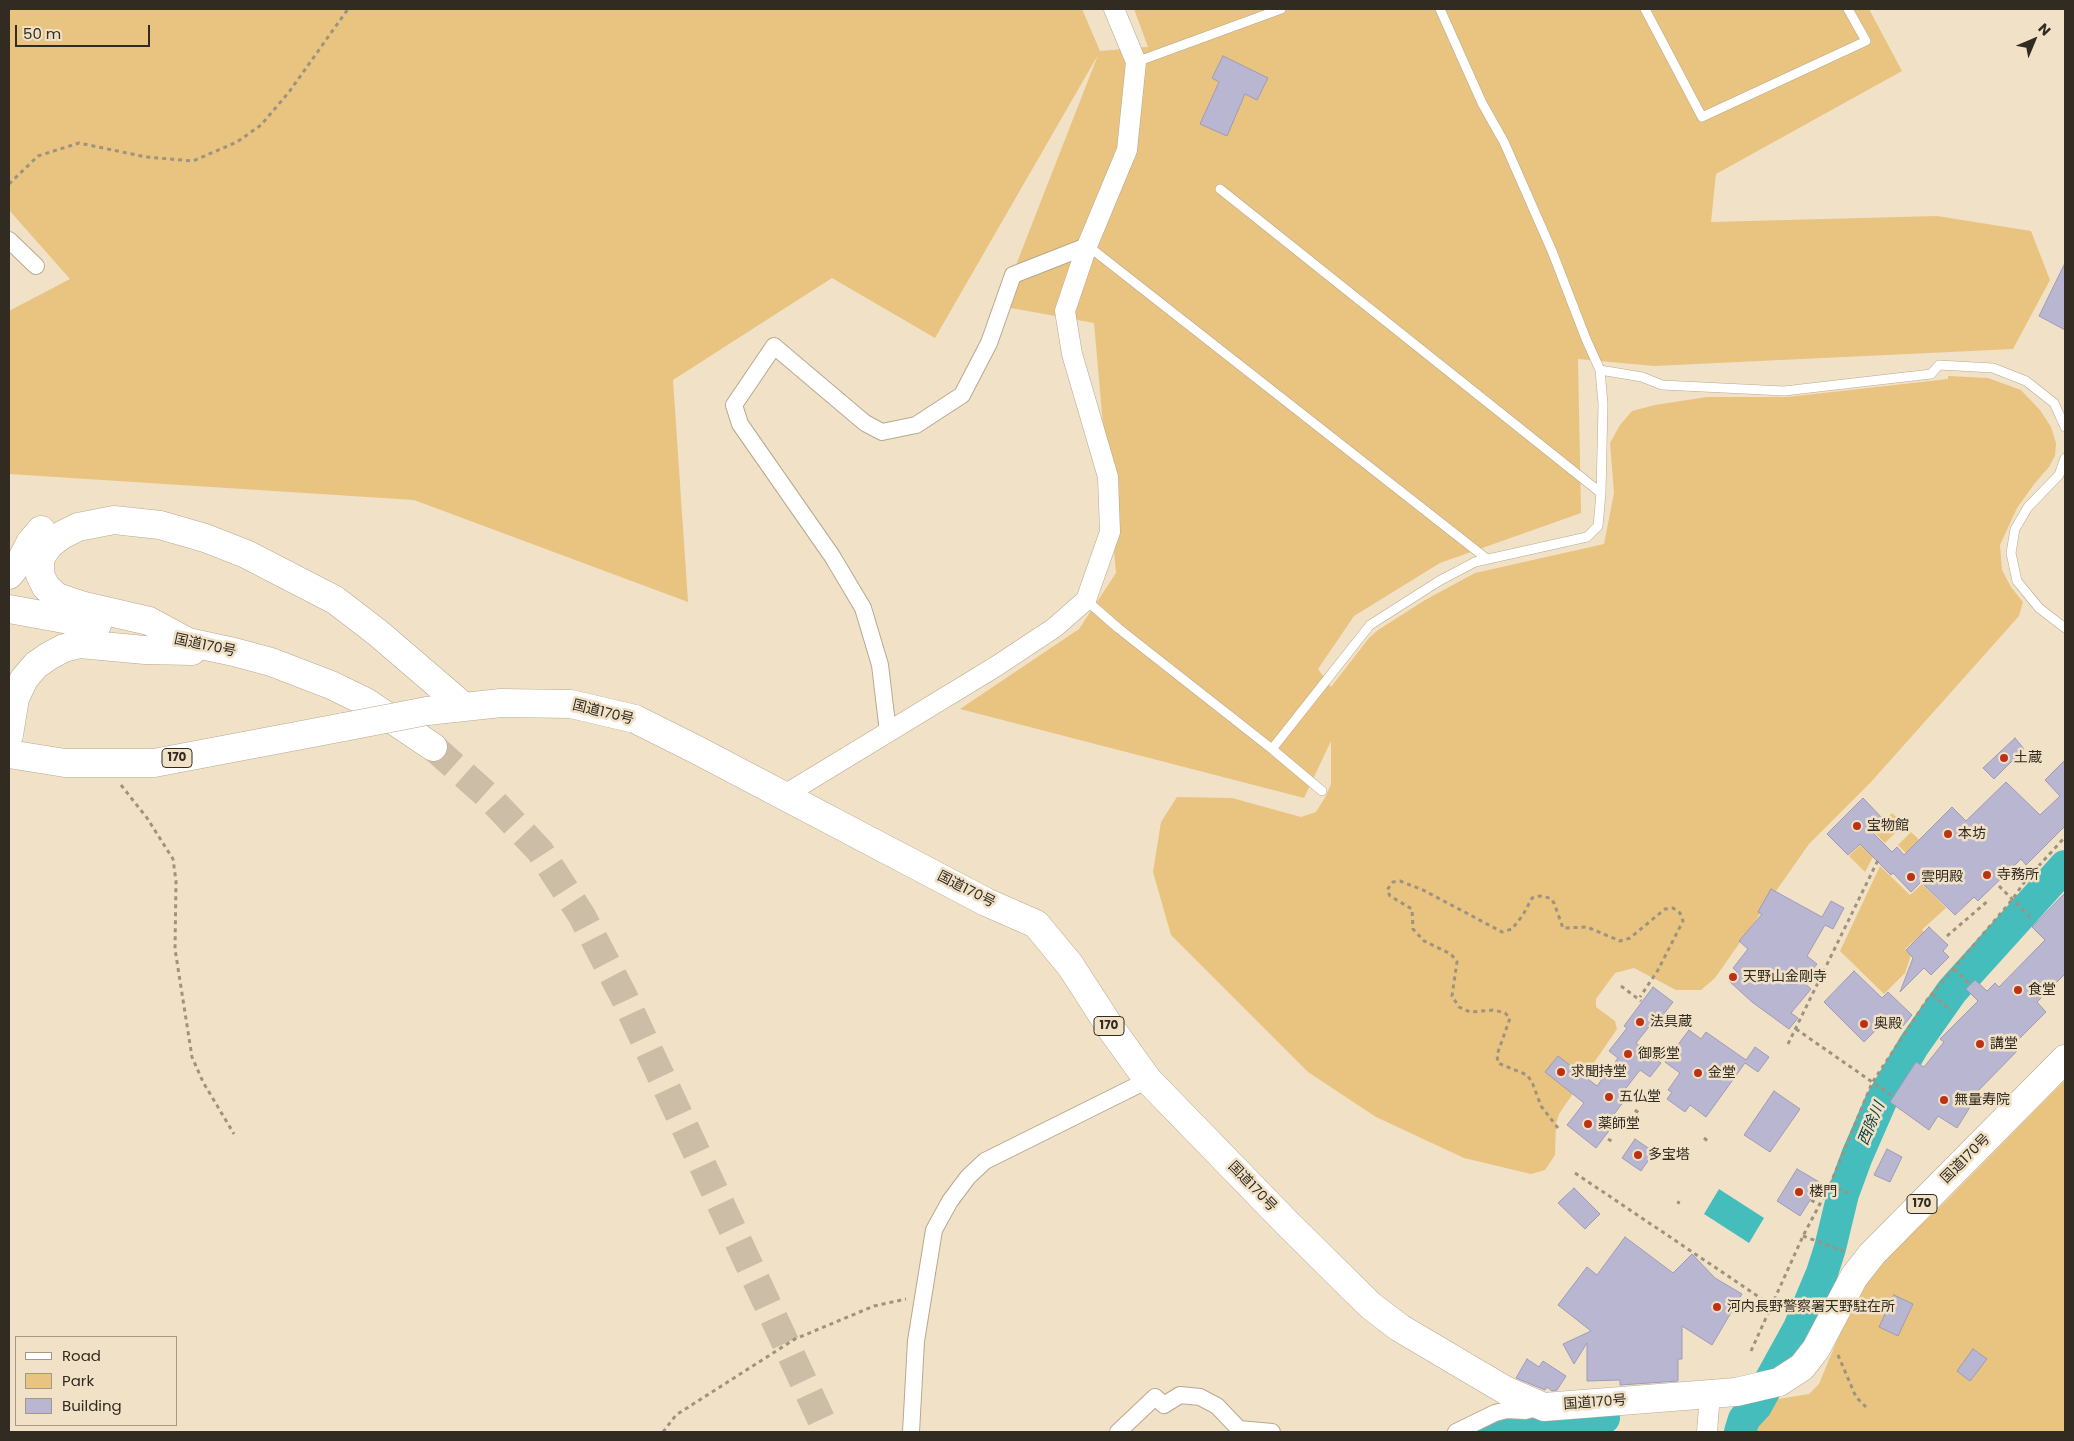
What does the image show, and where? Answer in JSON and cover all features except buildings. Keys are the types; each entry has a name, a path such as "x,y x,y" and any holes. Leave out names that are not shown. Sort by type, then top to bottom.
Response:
{"highway":[{"path":"9,575 22,559 39,531 53,521 74,511 101,505 130,504 160,510 239,536 343,589 454,679 463,706"},
{"path":"186,642 149,620 84,606 57,597 46,587 40,576 40,558 49,545 62,535 78,527 114,520 160,525 205,538 254,558 334,600 378,633 463,706"},
{"name":"国道170号","path":"9,609 186,642 270,662 331,685 366,702 433,747"},
{"path":"9,735 15,698 24,679 36,665 64,648 80,644 146,650 234,652"},
{"name":"国道170号","path":"9,754 65,763 154,762 428,711 501,703 571,704 635,719 986,902 1036,924 1070,965 1112,1030 1148,1080 1371,1306 1400,1328 1505,1390 1544,1407 1744,1390 1779,1382 1802,1367 1816,1349 1854,1277 1872,1254 2065,1059"}],"street":[{"path":"783,796 995,667 1054,628 1086,600 1110,532 1108,477 1072,354 1065,311 1087,246 1127,150 1136,62 1114,9"},
{"path":"9,240 36,266"},
{"path":"888,732 880,665 863,608 832,556 740,424 734,405 774,346 865,423 882,432 916,425 962,395 989,343 1013,274 1087,246"},
{"path":"911,1432 916,1341 934,1230 950,1201 968,1177 985,1161 1148,1080"},
{"path":"1707,1432 1710,1394"},
{"path":"1118,1432 1155,1397 1164,1406 1180,1395 1200,1397 1217,1406 1239,1429 1272,1432"},
{"path":"1456,1432 1495,1413 1507,1410 1525,1411 1544,1407"}],"lane":[{"path":"1136,62 1281,9"},
{"path":"1272,749 1370,625 1439,581 1474,562 1587,537 1598,526 1601,493 1603,404 1600,370 1552,251 1504,142 1482,103 1440,9"},
{"path":"1645,9 1702,118 1866,41 1848,9"},
{"path":"1220,189 1601,493"},
{"path":"1087,246 1487,559"},
{"path":"1600,370 1642,376 1662,385 1784,391 1931,374 1939,365 1993,368 2026,381 2054,403 2065,427"},
{"path":"2065,458 2062,473 2028,507 2015,529 2011,553 2017,581 2039,608 2065,628"},
{"path":"1086,600 1118,628 1272,749 1322,791"}],"path":[{"path":"9,184 38,156 79,143 146,158 192,161 236,142 261,125 289,92 348,9"},
{"path":"104,763 147,818 173,859 176,881 174,949 192,1057 203,1082 234,1134"},
{"path":"1751,1351 1803,1236 1830,1185 1872,1083 1932,994 2012,900 2025,881 2065,838"},
{"path":"1788,1044 1879,858"},
{"path":"1558,1128 1540,1106 1532,1082 1527,1075 1498,1063 1498,1055 1510,1018 1505,1013 1494,1010 1470,1012 1460,1007 1452,996 1457,962 1451,954 1424,941 1413,929 1412,909 1390,896 1388,890 1393,882 1400,881 1424,890 1502,932 1512,930 1532,898 1540,896 1550,898 1554,903 1564,928 1587,927 1620,941 1630,938 1665,909 1673,908 1680,913 1683,921 1672,945 1640,999 1621,986"},
{"path":"1996,893 2000,887 2032,919"},
{"path":"1947,936 1988,901 1983,897"},
{"path":"1954,969 1969,983"},
{"path":"1932,994 1951,1012"},
{"path":"1796,1029 1891,1095"},
{"path":"1616,1074 1619,1070"},
{"path":"1635,1110 1640,1114"},
{"path":"1704,1138 1709,1142"},
{"path":"1608,1139 1613,1142"},
{"path":"1575,1173 1772,1305"},
{"path":"1830,1185 1851,1194"},
{"path":"1811,1200 1820,1205"},
{"path":"1803,1236 1846,1252"},
{"path":"663,1432 676,1415 795,1339 874,1306 924,1294"},
{"path":"1837,1351 1856,1397 1866,1407"}],"green space":[{"path":"9,9 1082,9 1100,51 1148,47 1134,9 1869,9 1902,71 1716,174 1711,222 1937,216 2031,231 2050,280 2013,349 1654,366 1578,359 1581,513 1440,563 1354,616 1318,669 1331,687 1369,638 1378,630 1425,600 1475,573 1604,544 1614,493 1610,443 1620,425 1632,411 1655,405 1707,397 1787,397 1948,379 1948,376 1988,378 2021,390 2040,410 2051,427 2056,443 2055,456 2049,467 2017,508 2000,545 2002,570 2011,587 2023,602 2019,616 1871,782 1809,844 1715,978 1701,990 1676,990 1634,968 1615,973 1596,999 1596,1007 1615,1021 1617,1029 1559,1114 1556,1124 1555,1155 1545,1170 1531,1174 1464,1158 1376,1117 1308,1072 1171,935 1153,872 1161,822 1177,797 1232,798 1301,817 1316,812 1331,784 1331,741 1304,798 960,709 1079,629 1116,573 1094,323 1000,306 1098,55 935,338 832,278 673,380 688,602 414,500 9,474 9,311 70,279 9,210"},
{"path":"1892,813 1904,824 1885,843 1874,832"},
{"path":"1911,832 1940,860 1926,874 1898,845"},
{"path":"1860,845 1873,857 1865,872 1849,856"},
{"path":"1880,866 1910,895 1922,884 1946,908 1905,949 1911,955 1905,973 1884,994 1840,951"},
{"path":"2065,1080 2065,1432 1734,1432 1739,1414 1747,1404 1809,1394 1819,1384 1842,1328 1868,1277"},
{"path":"1523,1414 1587,1415 1603,1428 1603,1432 1485,1432 1492,1421"}],"water":[{"path":"1719,1189 1764,1218 1749,1243 1704,1214"}],"waterway":[{"name":"西除川","path":"1740,1432 1744,1419 1756,1406 1799,1328 1822,1273 1843,1194 1881,1101 1914,1045 1952,991 2065,866"},
{"name":"西除川","path":"1492,1432 1510,1420 1604,1418"}],"tunnel":[{"path":"433,747 489,797 540,851 582,916 624,997 827,1432"}],"place":[{"name":"土蔵","path":"2004,758"},
{"name":"宝物館","path":"1857,826"},
{"name":"本坊","path":"1948,834"},
{"name":"寺務所","path":"1987,875"},
{"name":"雲明殿","path":"1911,877"},
{"name":"天野山金剛寺","path":"1733,977"},
{"name":"食堂","path":"2018,990"},
{"name":"法具蔵","path":"1640,1022"},
{"name":"奥殿","path":"1864,1024"},
{"name":"講堂","path":"1980,1044"},
{"name":"御影堂","path":"1628,1054"},
{"name":"求聞持堂","path":"1561,1072"},
{"name":"金堂","path":"1698,1073"},
{"name":"五仏堂","path":"1609,1097"},
{"name":"無量寿院","path":"1944,1100"},
{"name":"薬師堂","path":"1588,1124"},
{"name":"多宝塔","path":"1638,1155"},
{"name":"楼門","path":"1799,1192"},
{"name":"河内長野警察署天野駐在所","path":"1717,1307"}]}
